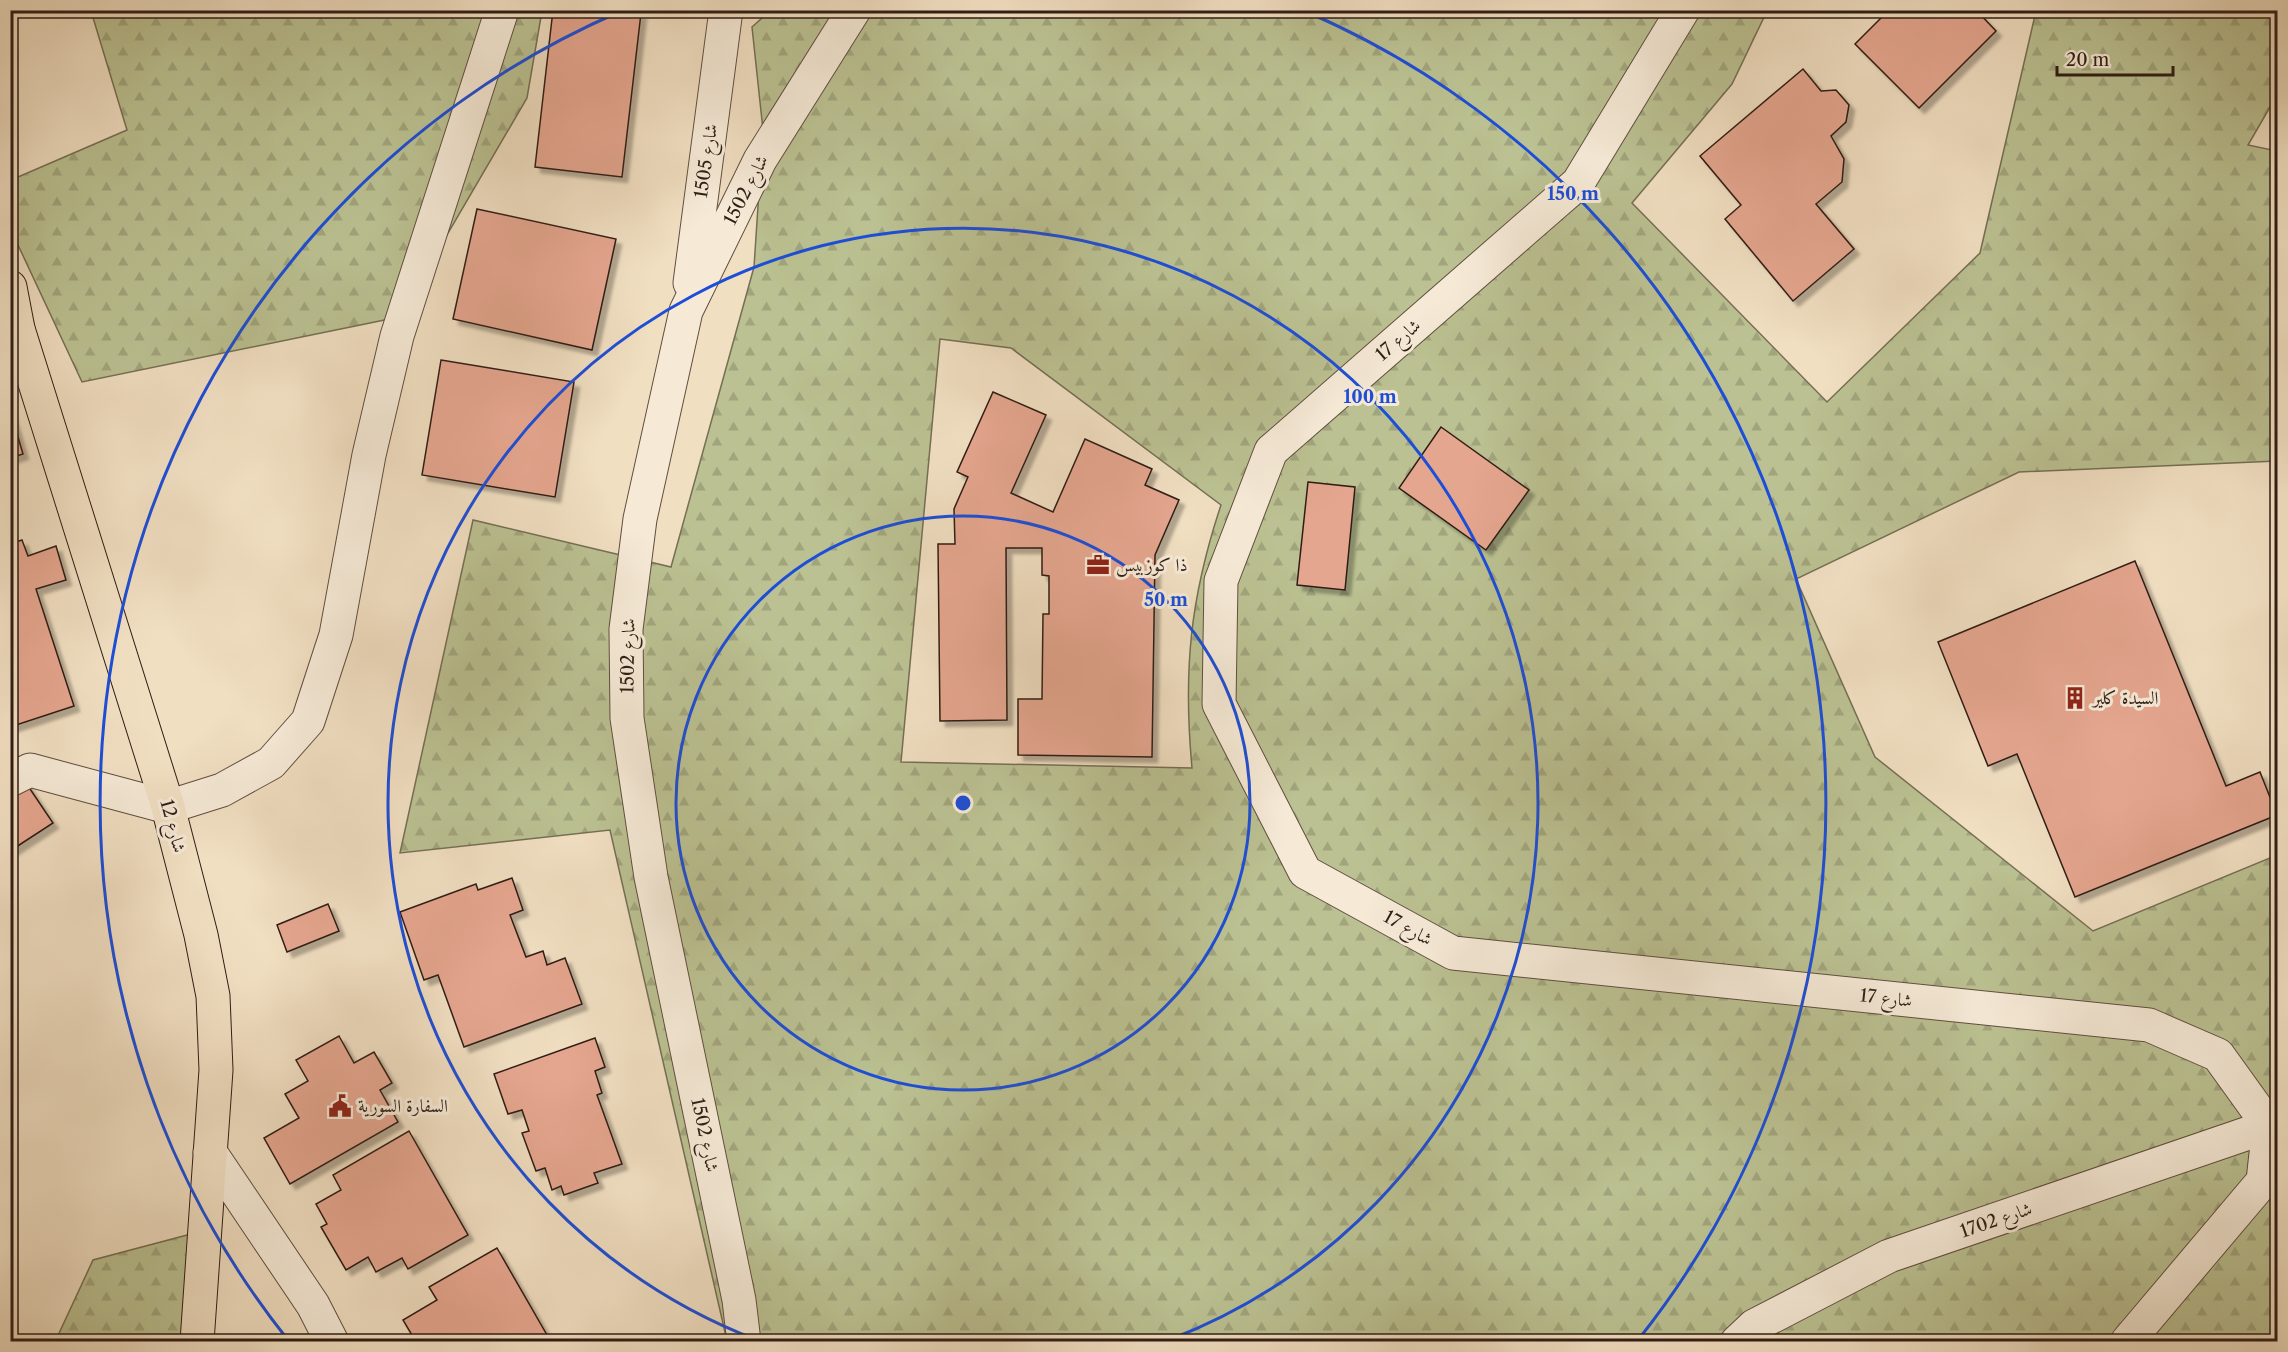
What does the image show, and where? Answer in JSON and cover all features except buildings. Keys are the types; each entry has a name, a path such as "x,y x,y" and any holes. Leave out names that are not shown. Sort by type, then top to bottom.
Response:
{"main road":[{"name":"شارع 12","path":"10,286 14,323 168,807 201,935 213,996 216,1070 196,1341"}],"street":[{"path":"10,780 30,770 168,807 222,790 271,763 308,721 336,635 369,455 397,336 502,10"},
{"name":"شارع 1505","path":"686,311 726,10"},
{"name":"شارع 1502","path":"744,1341 736,1289 651,877 627,718 626,629 640,519 686,311 760,160 854,10"},
{"name":"شارع 17","path":"1683,10 1578,183 1271,451 1221,580 1219,704 1305,872 1453,953 2149,1025 2218,1055 2269,1126"},
{"path":"2127,1341 2263,1181 2269,1126"},
{"name":"شارع 1702","path":"1737,1341 1755,1326 1889,1256 2269,1126"},
{"path":"210,1152 313,1305 332,1341"}],"green space":[{"path":"91,11 542,11 527,98 399,317 82,382 11,230 11,180 127,130"},
{"path":"770,11 1767,11 1732,84 1632,203 1827,402 1980,253 2036,11 2277,11 2277,95 2248,145 2277,151 2277,461 2019,472 1796,579 1875,757 2093,931 2277,855 2277,1341 727,1341 610,830 400,853 473,520 671,567 754,267 763,130 752,27","holes":["940,339 1011,348 1221,505 1202,572 1192,635 1188,699 1192,768 901,762"]},
{"path":"206,1230 201,1341 55,1342 93,1260"}],"place":[{"name":"ذا كوزبيس","path":"1098,565"},
{"name":"السيدة كلير","path":"2075,698"},
{"name":"السفارة السورية","path":"340,1106"}]}
